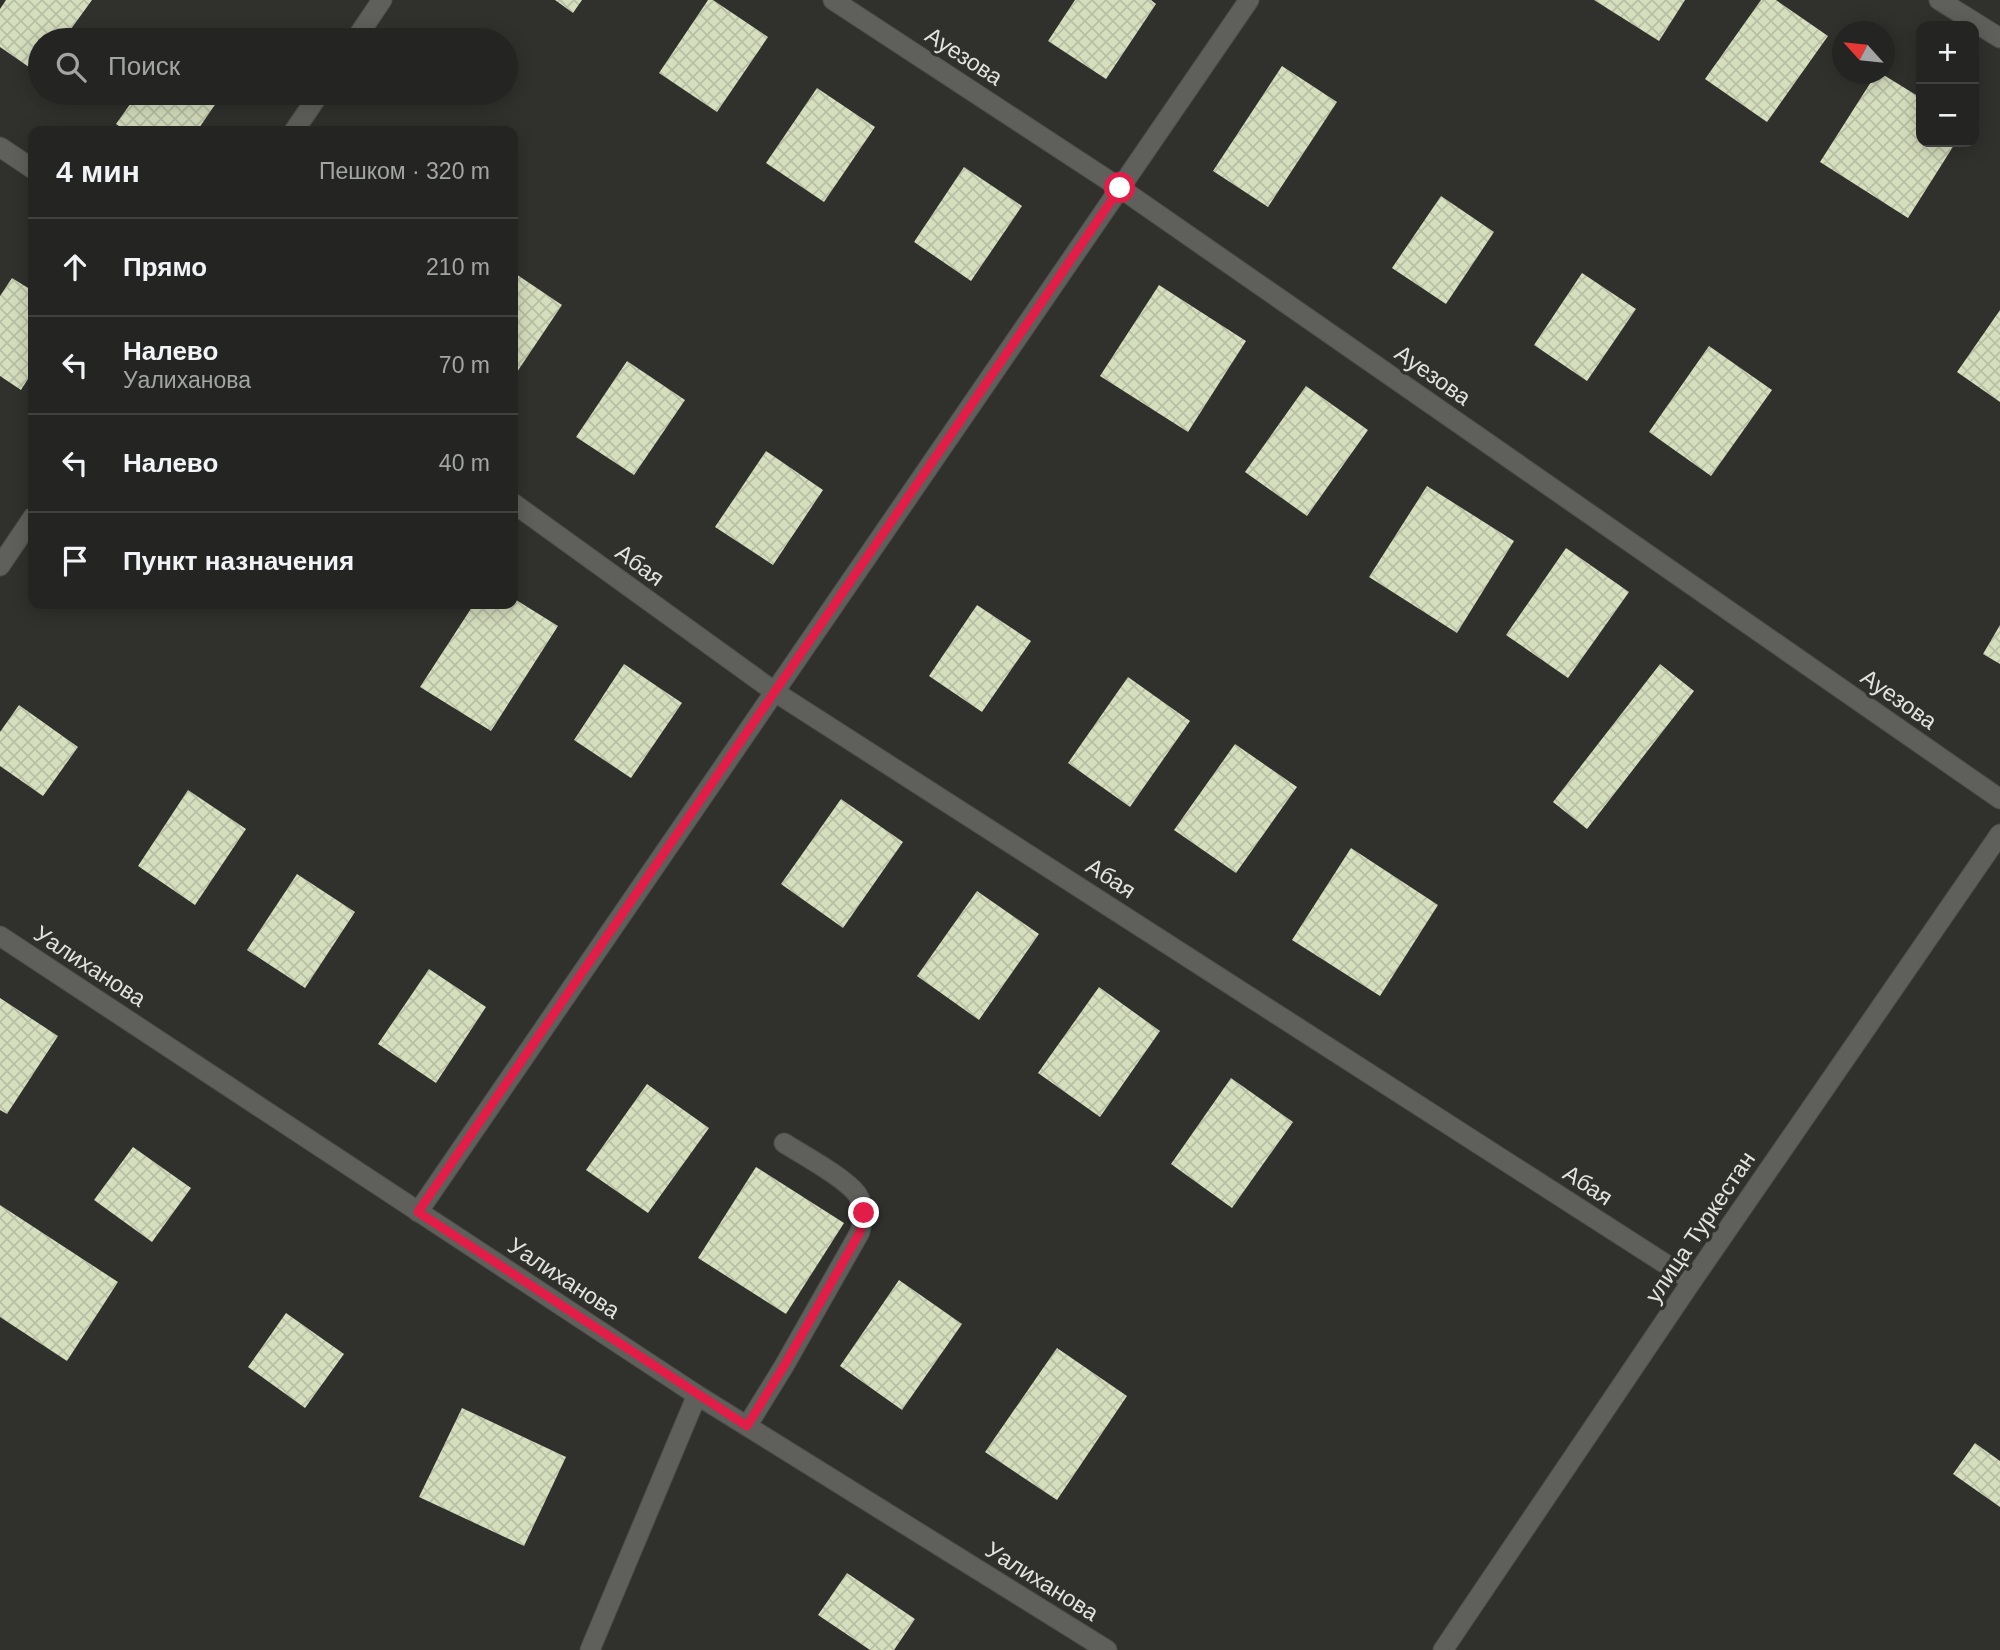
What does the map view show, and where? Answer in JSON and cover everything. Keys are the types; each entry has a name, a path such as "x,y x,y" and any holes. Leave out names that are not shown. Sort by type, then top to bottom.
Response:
{"street":[{"path":"363,28 382,0"},
{"name":"Ауезова","path":"833,0 1120,188 2000,799"},
{"path":"418,1212 1249,0"},
{"path":"1940,0 2000,38"},
{"path":"297,126 312,105"},
{"path":"0,147 28,166"},
{"name":"Абая","path":"518,507 775,692 1692,1281"},
{"path":"0,566 28,524"},
{"name":"улица Туркестан","path":"1443,1650 1692,1281 2000,834"},
{"name":"Уалиханова","path":"0,936 696,1395 1107,1650"},
{"path":"747,1426 860,1232 864,1213 857,1195 840,1180 784,1143"},
{"path":"590,1650 696,1395"}],"building":[{"path":"6,0 92,0 72,28 28,28 28,66 0,47 0,9"},
{"path":"555,0 582,0 573,13"},
{"path":"708,0 713,0 768,37 717,112 659,73"},
{"path":"1075,0 1151,0 1156,4 1106,79 1048,41"},
{"path":"1594,0 1685,0 1659,41"},
{"path":"1761,0 1776,0 1828,36 1767,122 1705,79"},
{"path":"1282,66 1337,102 1268,207 1213,171"},
{"path":"1895,82 1916,95 1916,147 1953,147 1908,218 1820,162 1870,84"},
{"path":"817,88 875,127 824,202 766,163"},
{"path":"129,105 215,105 200,126 116,124"},
{"path":"964,167 1022,206 971,281 914,242"},
{"path":"1441,196 1494,232 1446,304 1392,268"},
{"path":"1582,273 1636,309 1587,381 1534,345"},
{"path":"518,275 562,305 518,371"},
{"path":"12,278 28,288 28,379 21,390 0,376 0,296"},
{"path":"1159,285 1246,341 1188,432 1100,376"},
{"path":"2000,310 2000,402 1957,372"},
{"path":"1709,346 1772,390 1711,476 1649,432"},
{"path":"627,361 685,400 634,475 576,437"},
{"path":"1306,386 1368,430 1307,516 1245,472"},
{"path":"766,451 823,490 773,565 715,527"},
{"path":"1427,486 1514,541 1457,633 1369,577"},
{"path":"1566,548 1629,592 1568,678 1506,635"},
{"path":"518,601 558,626 491,731 420,687 471,609 518,609"},
{"path":"977,605 1031,641 982,712 929,676"},
{"path":"2000,625 2000,664 1983,654"},
{"path":"624,664 682,703 631,778 574,740"},
{"path":"1660,664 1694,691 1587,829 1553,802"},
{"path":"1128,677 1190,721 1130,807 1068,763"},
{"path":"19,705 78,747 43,796 0,766 0,732"},
{"path":"1235,744 1297,787 1236,873 1174,830"},
{"path":"188,790 246,829 195,905 138,866"},
{"path":"841,799 903,842 843,928 781,884"},
{"path":"1351,848 1438,905 1380,996 1292,940"},
{"path":"297,874 355,912 305,988 247,950"},
{"path":"977,891 1039,934 979,1020 917,976"},
{"path":"429,969 486,1007 436,1083 378,1044"},
{"path":"1099,987 1160,1031 1100,1117 1038,1073"},
{"path":"0,998 58,1036 7,1114 0,1110"},
{"path":"1231,1078 1293,1122 1232,1208 1171,1164"},
{"path":"647,1084 709,1128 648,1213 586,1170"},
{"path":"133,1147 191,1188 152,1242 94,1200"},
{"path":"756,1167 844,1223 786,1314 698,1258"},
{"path":"0,1205 118,1282 67,1361 0,1317"},
{"path":"899,1280 962,1324 902,1410 840,1366"},
{"path":"286,1313 344,1354 305,1408 248,1367"},
{"path":"1057,1348 1127,1396 1057,1500 985,1452"},
{"path":"462,1408 566,1457 524,1546 419,1497"},
{"path":"1975,1443 2000,1461 2000,1507 1953,1474"},
{"path":"847,1573 915,1619 894,1650 870,1650 818,1615"}],"route":[{"path":"864,1213 860,1232 747,1426 418,1212 1120,188"}]}
